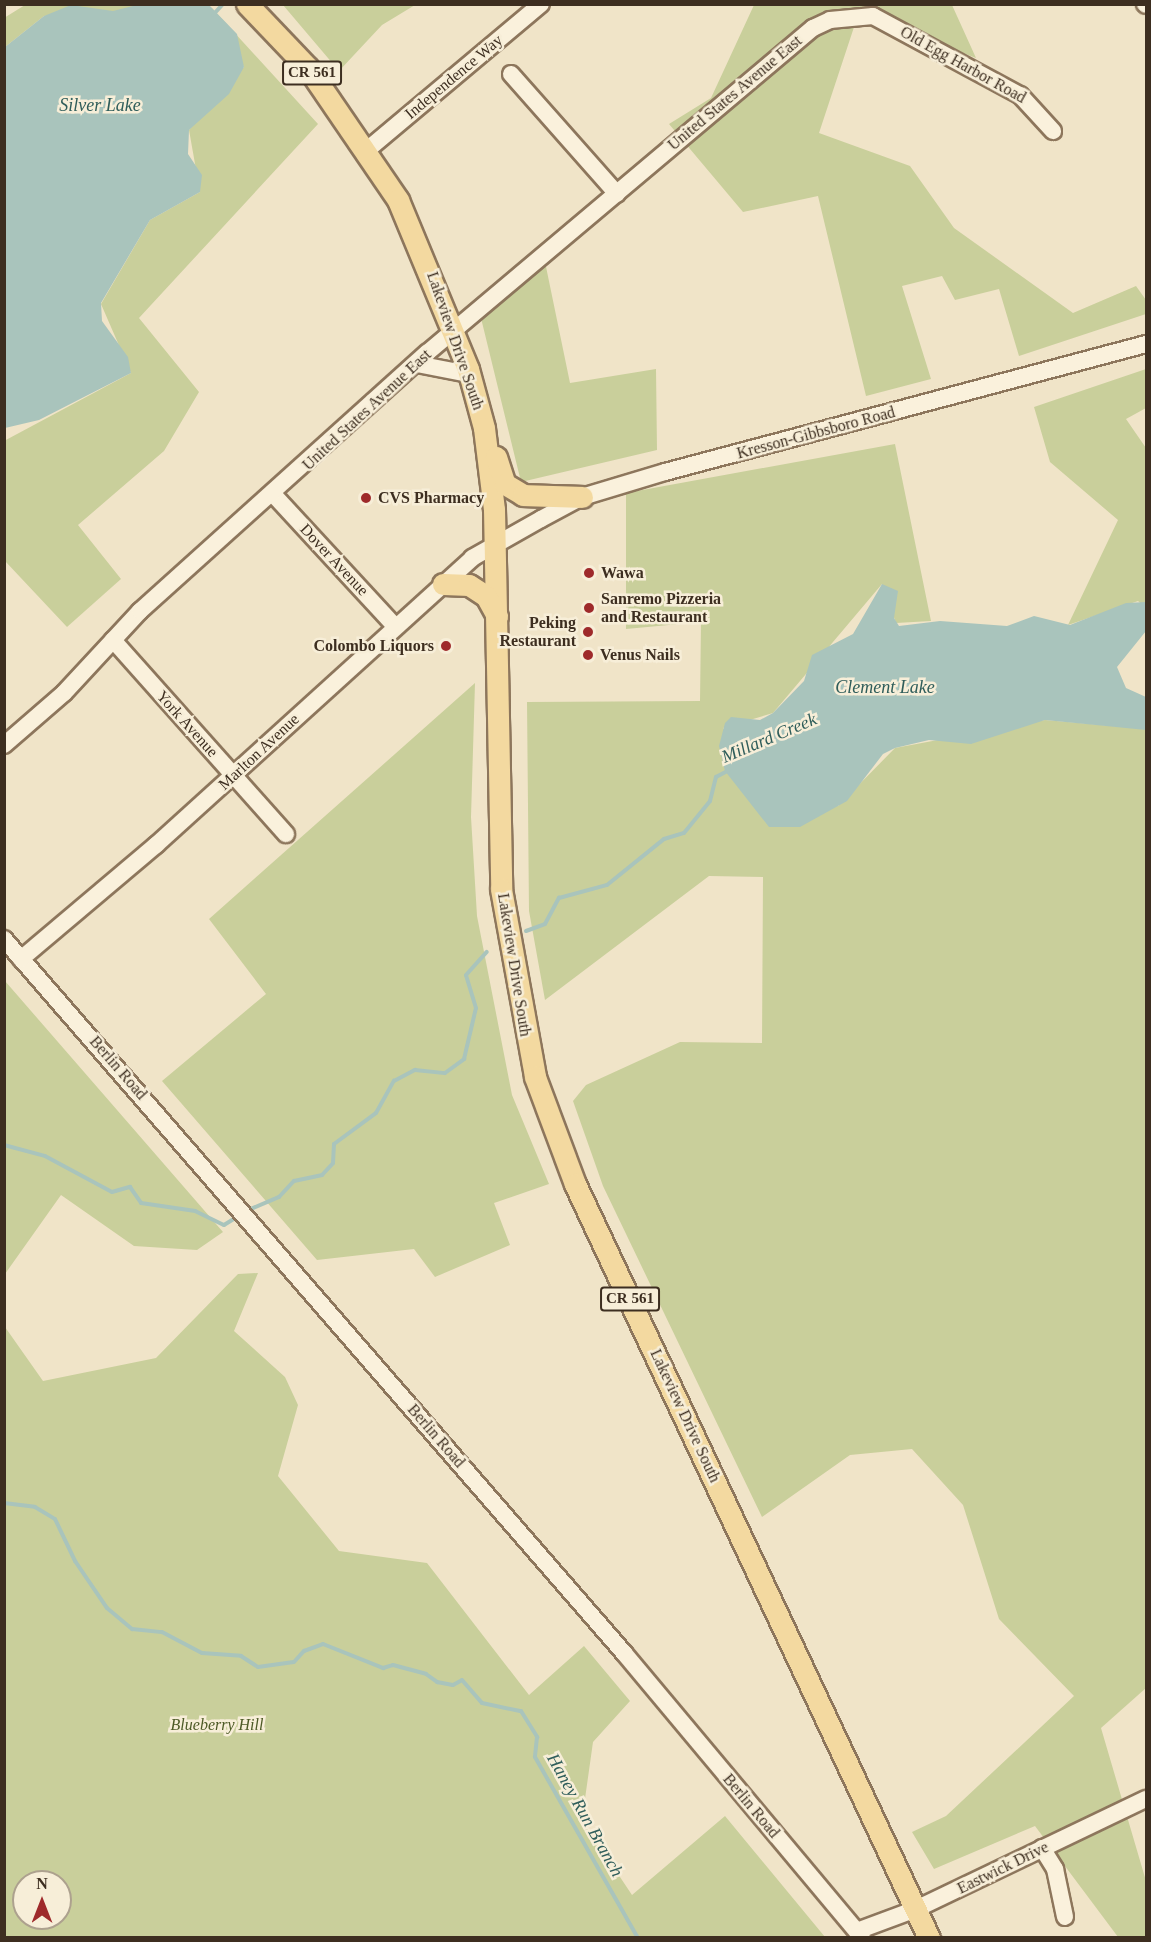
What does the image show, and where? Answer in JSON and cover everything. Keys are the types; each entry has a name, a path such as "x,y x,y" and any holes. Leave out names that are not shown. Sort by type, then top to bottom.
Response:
{"main road":[{"name":"Lakeview Drive South","path":"247,4 308,68 367,150 424,254 470,374 484,428 495,545 501,889 535,1077 575,1184 916,1909"},
{"path":"484,428 509,488 541,498 582,497"},
{"path":"443,584 469,585 486,596 497,615"},
{"name":"CR 561","path":"916,1909 929,1938"}],"street":[{"name":"Independence Way","path":"367,150 541,4"},
{"name":"Old Egg Harbor Road","path":"862,9 1020,95 1053,131"},
{"name":"United States Avenue East","path":"4,745 113,640 417,364 813,28 862,9"},
{"path":"511,74 617,194"},
{"name":"Kresson-Gibbsboro Road","path":"495,545 582,497 1146,344"},
{"path":"417,364 470,374"},
{"name":"Dover Avenue","path":"273,494 395,626"},
{"name":"Marlton Avenue","path":"21,959 233,776 443,584 495,545"},
{"name":"York Avenue","path":"113,640 286,834"},
{"name":"Berlin Road","path":"4,939 243,1212 859,1935"},
{"name":"Eastwick Drive","path":"859,1935 1146,1799"},
{"path":"1042,1848 1055,1869 1065,1917"}],"green space":[{"path":"25,5 203,5 44,16 5,47 4,18"},
{"path":"283,5 415,5 382,25 339,71"},
{"path":"754,5 952,5 976,58 859,12 819,133 910,166 954,228 1073,313 1136,286 1146,300 1146,314 1019,356 999,289 955,300 942,276 902,286 931,379 866,396 818,196 743,212 669,124 711,98"},
{"path":"211,7 318,124 139,318 199,392 164,451 78,525 121,579 67,627 5,561 4,441 131,373 101,304 150,220 200,192 189,130 244,67"},
{"path":"544,257 570,383 656,369 657,450 521,482 480,314"},
{"path":"1146,369 1146,408 1126,419 1146,448 1146,608 1138,601 1068,625 1118,520 1050,462 1034,407"},
{"path":"895,444 931,621 896,623 882,584 773,713 723,728 838,806 895,748 1045,720 1146,729 1146,1688 1101,1728 1146,1881 1146,1937 1118,1937 1035,1826 934,1869 912,1832 946,1816 1074,1696 999,1619 963,1505 912,1449 850,1455 762,1517 603,1186 573,1101 586,1085 680,1042 762,1043 763,877 709,876 545,1000 529,911 527,702 700,701 701,622 626,629 626,493"},
{"path":"475,683 471,817 477,916 512,1095 549,1184 494,1203 510,1245 435,1277 414,1249 317,1260 162,1081 266,994 209,919"},
{"path":"5,981 223,1232 197,1250 134,1246 61,1195 5,1274"},
{"name":"Blueberry Hill","path":"258,1273 234,1331 285,1377 298,1405 278,1476 339,1551 427,1563 529,1695 584,1646 630,1701 593,1742 582,1820 632,1895 725,1816 825,1937 5,1937 5,1327 43,1381 156,1358 238,1274"}],"water":[{"name":"Silver Lake","path":"71,5 113,11 137,5 209,5 237,34 244,67 229,94 189,130 188,154 202,175 200,192 150,220 101,303 102,321 128,357 131,373 39,420 5,428 5,47 44,16"},
{"name":"Clement Lake","path":"882,584 898,591 894,618 899,626 940,621 1007,626 1034,616 1070,625 1126,603 1146,602 1146,631 1117,667 1126,688 1146,697 1146,730 1045,720 971,744 929,740 895,748 883,754 847,801 800,827 769,827 725,771 719,746 725,723 731,717 760,720 773,713 804,681 812,655 853,634"}],"waterway":[{"path":"213,15 223,4"},
{"name":"Millard Creek","path":"526,931 545,924 559,898 607,885 664,839 684,833 710,801 716,777 729,770"},
{"name":"Millard Creek","path":"246,1211 279,1197 294,1181 322,1175 333,1163 334,1144 376,1113 394,1081 415,1070 445,1073 464,1059 476,1008 466,975 487,952"},
{"name":"Millard Creek","path":"4,1145 45,1156 112,1192 130,1187 141,1203 195,1211 224,1225 240,1215"},
{"name":"Haney Run Branch","path":"4,1503 35,1507 55,1519 75,1561 107,1608 132,1629 162,1632 202,1653 241,1656 258,1667 294,1662 304,1651 323,1644 383,1668 393,1665 426,1674 437,1682 453,1685 462,1680 482,1703 521,1711 537,1737 535,1757 638,1938"}],"place":[{"name":"CVS Pharmacy","path":"366,498"},
{"name":"Wawa","path":"589,573"},
{"name":"Sanremo Pizzeria and Restaurant","path":"589,608"},
{"name":"Peking Restaurant","path":"588,632"},
{"name":"Colombo Liquors","path":"446,646"},
{"name":"Venus Nails","path":"588,655"}]}
